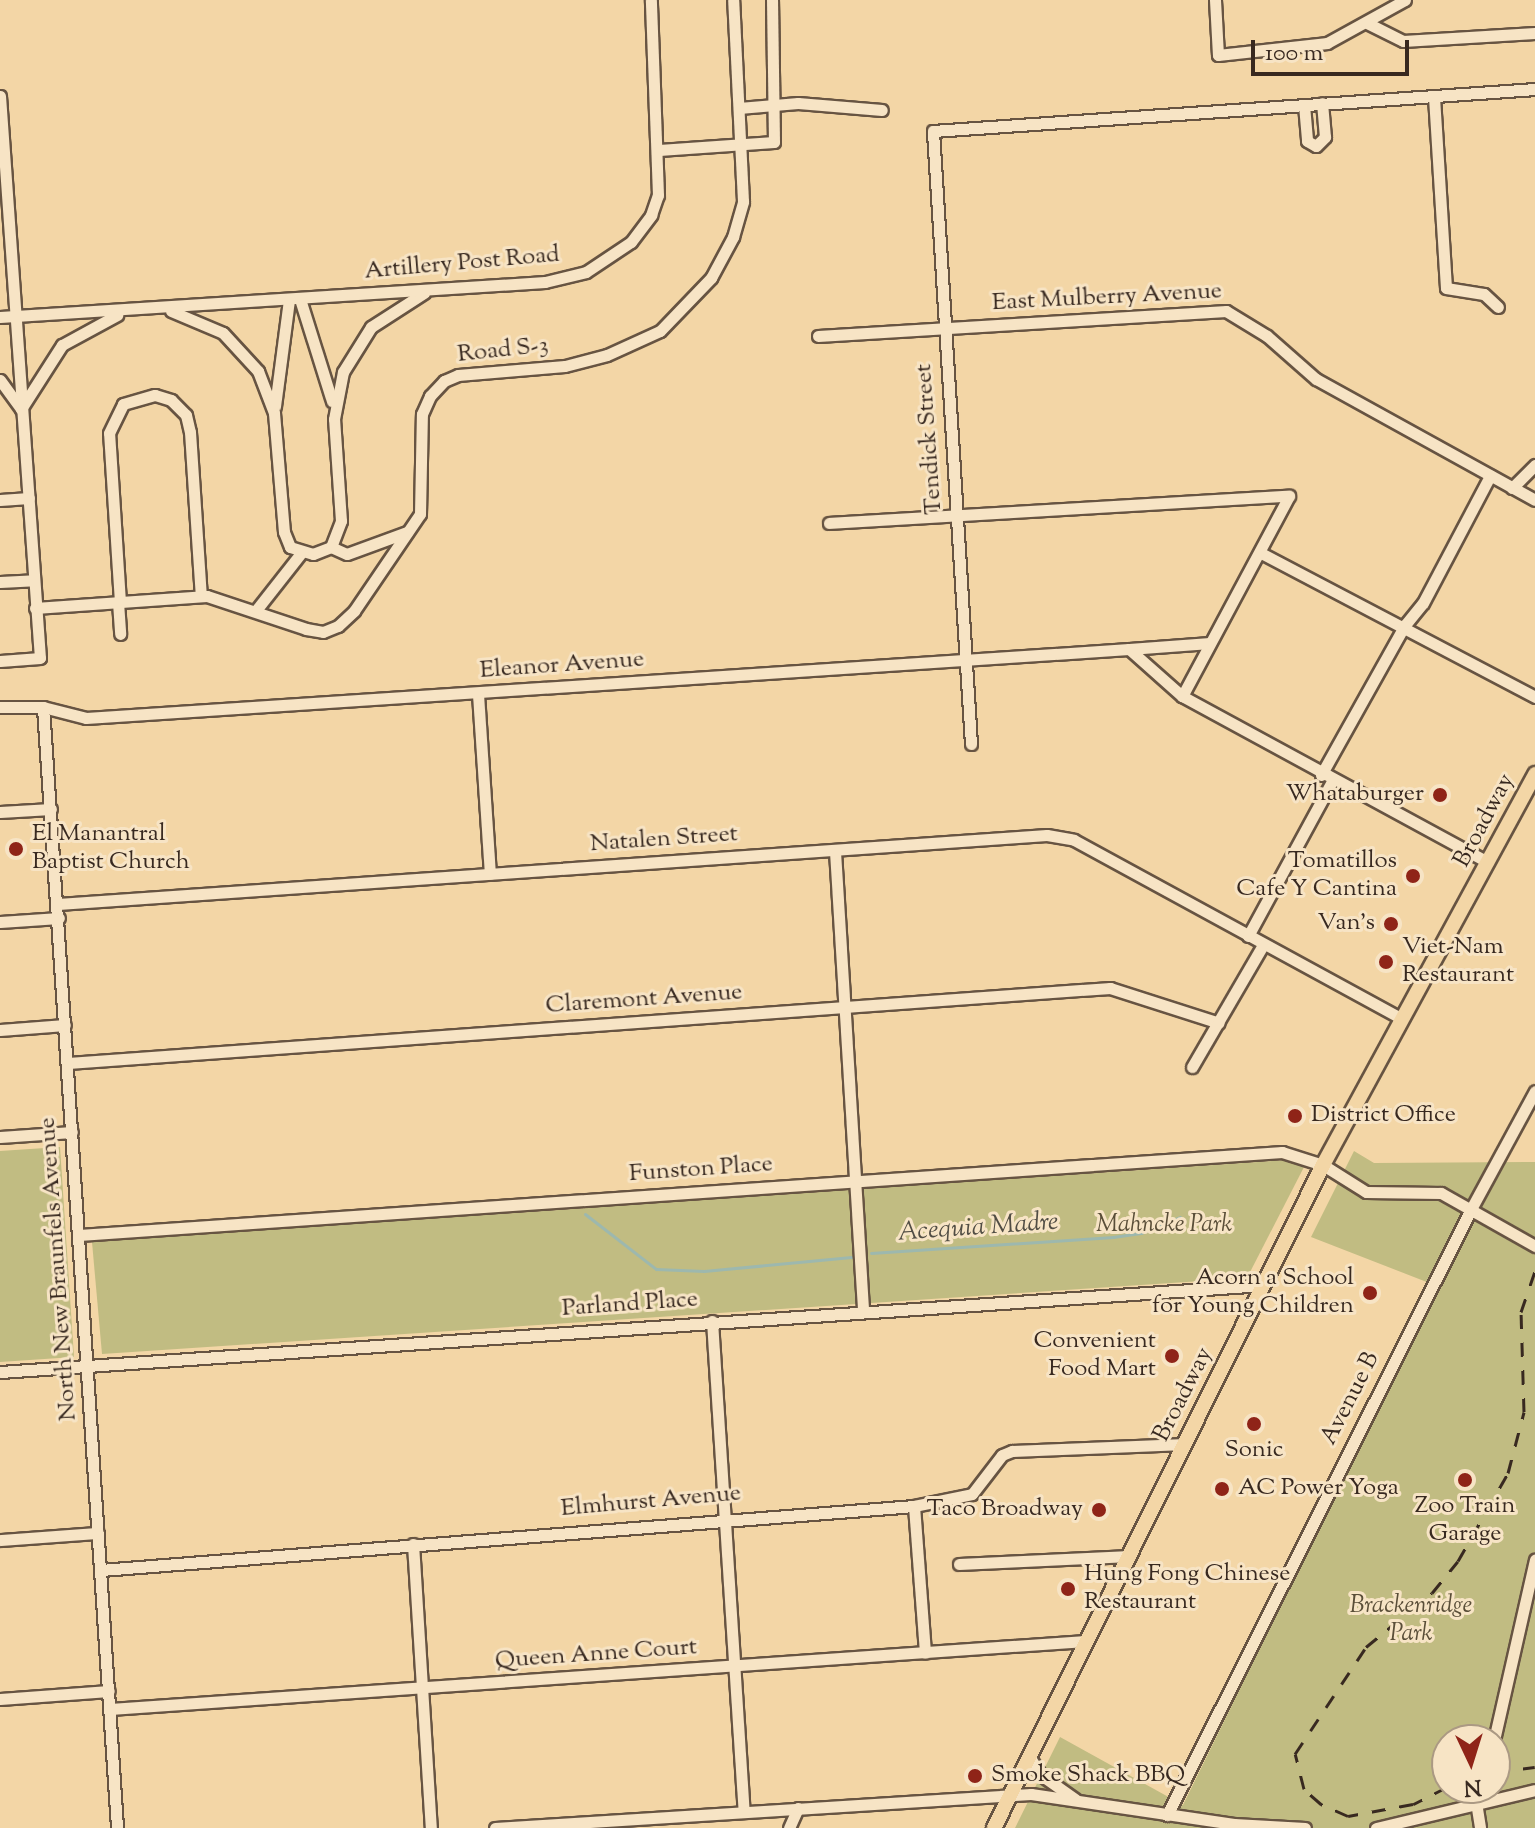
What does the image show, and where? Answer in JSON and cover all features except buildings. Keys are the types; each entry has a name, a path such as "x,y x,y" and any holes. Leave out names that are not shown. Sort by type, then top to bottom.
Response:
{"main road":[{"name":"Broadway","path":"994,1828 1323,1165 1535,774"}],"street":[{"name":"Artillery Post Road","path":"0,317 559,280 606,262 631,242 651,215 660,186 651,0"},
{"name":"Road S-3","path":"35,608 201,596 257,609 306,629 323,632 338,626 354,611 423,505 422,420 430,396 458,375 565,366 607,355 660,331 697,297 733,237 743,201 733,0"},
{"path":"659,150 774,142 776,105 772,0"},
{"path":"1215,0 1218,55 1304,49 1367,23 1405,0"},
{"path":"1367,23 1403,41 1535,33"},
{"path":"1322,103 1325,137 1316,146 1307,141 1304,105 1322,103 1434,97 1535,89"},
{"path":"0,96 40,658 0,661"},
{"path":"1434,97 1446,288 1484,294 1498,307"},
{"path":"739,108 776,105 882,110"},
{"name":"Tendick Street","path":"971,744 933,131 1304,105"},
{"path":"334,419 339,385 355,347 392,309 434,290"},
{"path":"294,299 329,381 341,521 331,547"},
{"path":"294,299 274,413 284,532 301,553"},
{"path":"154,308 188,315 223,333 258,371 274,413"},
{"name":"Artillery Post Road","path":"21,409 62,345 94,323 133,310"},
{"name":"East Mulberry Avenue","path":"818,336 1226,311 1267,336 1304,372 1535,500"},
{"path":"0,380 21,409"},
{"path":"120,634 109,433 123,404 138,396 171,400 186,415 201,596"},
{"path":"1512,488 1535,465"},
{"path":"1248,936 1405,625 1423,603 1490,476"},
{"path":"829,523 1289,496 1182,696"},
{"path":"0,500 29,498"},
{"path":"257,609 301,553 331,547 347,554 408,532"},
{"path":"1261,553 1405,625 1535,697"},
{"path":"0,582 34,580"},
{"name":"Eleanor Avenue","path":"0,707 43,707 86,718 1210,643"},
{"path":"1129,649 1182,696 1326,778 1488,862"},
{"path":"478,694 490,874"},
{"name":"North New Braunfels Avenue","path":"43,707 117,1828"},
{"path":"0,812 51,809"},
{"name":"Natalen Street","path":"58,904 1047,835 1074,840 1263,945"},
{"path":"835,851 863,1312"},
{"path":"0,922 59,918"},
{"path":"1192,1067 1263,945 1402,1019"},
{"name":"Claremont Avenue","path":"68,1063 1110,988 1219,1023"},
{"path":"0,1030 65,1025"},
{"name":"Avenue B","path":"1167,1815 1471,1209 1535,1091"},
{"path":"0,1137 72,1132"},
{"name":"Funston Place","path":"79,1235 1282,1152 1323,1165 1366,1192 1429,1190 1471,1209 1535,1246"},
{"name":"Parland Place","path":"0,1372 1263,1285"},
{"path":"712,1321 744,1812"},
{"name":"Elmhurst Avenue","path":"101,1570 725,1517 914,1506 972,1494 1002,1455 1012,1451 1185,1444"},
{"path":"914,1506 925,1653"},
{"path":"0,1540 98,1533"},
{"path":"413,1544 431,1828"},
{"path":"959,1564 1130,1556"},
{"path":"1498,1724 1535,1560"},
{"name":"Queen Anne Court","path":"110,1709 422,1690 1086,1641"},
{"path":"0,1699 109,1691"},
{"path":"1029,1756 1041,1775 1079,1801"},
{"path":"1511,1792 1535,1790"},
{"path":"497,1828 1010,1794 1167,1815 1305,1828"},
{"path":"1376,1828 1468,1804"},
{"path":"1476,1804 1480,1828"},
{"path":"789,1828 798,1808"}],"green space":[{"path":"60,1147 74,1357 0,1362 0,1151"},
{"name":"Brackenridge Park","path":"1354,1151 1374,1163 1535,1162 1535,1828 1015,1828 1060,1737 1183,1805 1437,1286 1311,1237"},
{"name":"Mahncke Park","path":"1285,1160 1304,1167 1247,1278 102,1354 92,1242"}],"waterway":[{"name":"Acequia Madre","path":"585,1214 656,1269 704,1271 851,1257"},
{"name":"Acequia Madre","path":"871,1253 1113,1237 1141,1233 1180,1217"}],"railway":[{"path":"1431,1795 1413,1804 1348,1816 1321,1804 1304,1789 1295,1754 1366,1647 1432,1593 1458,1561 1508,1473 1524,1412 1521,1312 1535,1271"},
{"path":"1511,1770 1535,1767"}],"place":[{"name":"Whataburger","path":"1440,795"},
{"name":"El Manantral Baptist Church","path":"16,849"},
{"name":"Tomatillos Cafe Y Cantina","path":"1413,876"},
{"name":"Van's","path":"1391,924"},
{"name":"Viet-Nam Restaurant","path":"1386,962"},
{"name":"District Office","path":"1295,1116"},
{"name":"Acorn a School for Young Children","path":"1370,1293"},
{"name":"Convenient Food Mart","path":"1172,1356"},
{"name":"Sonic","path":"1254,1424"},
{"name":"Zoo Train Garage","path":"1465,1480"},
{"name":"AC Power Yoga","path":"1222,1489"},
{"name":"Taco Broadway","path":"1099,1510"},
{"name":"Hung Fong Chinese Restaurant","path":"1068,1589"},
{"name":"Smoke Shack BBQ","path":"975,1776"}]}
